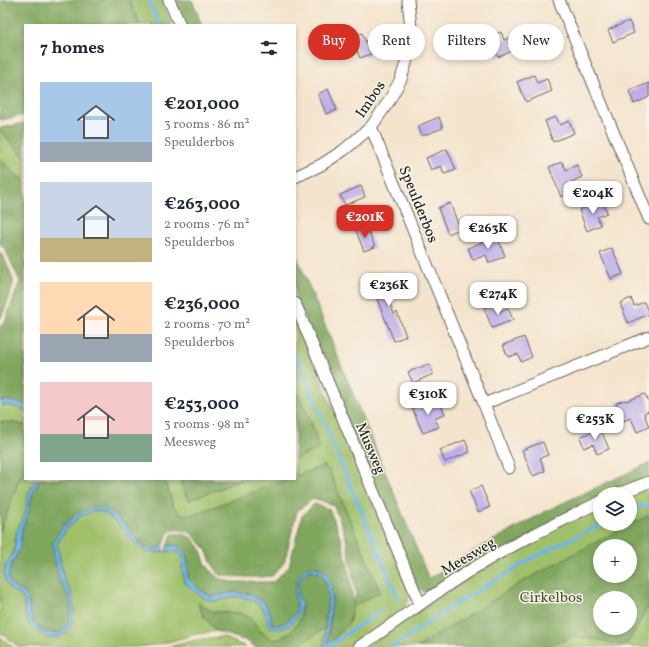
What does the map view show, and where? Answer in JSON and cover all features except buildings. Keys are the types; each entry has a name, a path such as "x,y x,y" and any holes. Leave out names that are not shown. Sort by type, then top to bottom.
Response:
{"street":[{"path":"169,0 180,24"},
{"name":"Imbos","path":"296,177 321,165 344,150 371,127 389,101 401,78 406,63 410,28 408,0"},
{"path":"559,0 649,219"},
{"name":"Speulderbos","path":"371,127 484,404 508,468"},
{"name":"Musweg","path":"296,305 420,604"},
{"path":"484,404 649,337"},
{"path":"636,487 649,482"},
{"name":"Meesweg","path":"358,647 467,573 560,521 593,505"}],"green space":[{"path":"2,0 129,0 140,24 24,24 24,115 0,120 0,10"},
{"path":"129,0 162,0 172,24 140,24"},
{"path":"174,0 192,0 202,24 184,24"},
{"path":"24,123 24,157 0,130 0,128"},
{"path":"0,130 24,157 24,181 0,160"},
{"path":"0,160 24,181 24,405 11,401 0,401 0,327 6,319 20,281 5,249 0,244"},
{"path":"0,252 8,266 13,281 4,312 0,319"},
{"path":"296,254 429,579 457,560 550,509 593,489 593,503 431,591 425,592 417,587 296,297"},
{"path":"296,320 410,593 408,602 401,611 352,647 329,647 328,645 349,624 352,607 380,591 330,472 323,466 296,476 296,459 319,448 313,427 296,388"},
{"path":"296,388 313,427 319,448 296,459"},
{"path":"0,405 9,405 24,410 24,426 16,423 0,422"},
{"path":"0,422 16,423 24,426 24,473 18,483 0,531"},
{"path":"649,463 649,477 627,487 597,487"},
{"path":"323,466 330,472 380,592 352,607 349,624 328,645 332,598 331,583 325,572 316,566 301,573 295,595 297,606 294,615 288,621 276,625 272,624 270,612 249,594 234,592 211,597 198,588 188,578 187,556 176,546 167,546 172,534 183,534 192,538 200,548 206,565 218,578 232,582 273,582 289,566 302,516 314,504 329,509 337,529 349,571 352,605 356,594 347,542 342,525 333,505 314,498 297,511 284,563 272,576 265,577 220,575 211,562 206,549 191,533 184,530 172,530 168,533 163,546 154,549 145,548 115,515 102,508 77,514 53,542 54,557 60,581 69,596 71,611 68,624 60,633 47,633 34,624 30,613 28,599 25,593 13,587 8,578 11,565 20,548 22,529 29,512 32,495 40,480 164,480 173,506 181,514 192,515 285,480 296,480 296,476"},
{"path":"24,473 24,480 35,480 28,494 26,511 16,533 14,551 6,565 4,574 5,581 11,590 20,595 24,600 25,615 72,594 64,580 57,544 67,528 79,517 93,511 101,511 113,519 132,540 156,553 175,551 180,553 183,557 182,566 184,582 206,598 215,601 235,597 247,598 261,606 268,620 297,615 302,604 301,617 292,630 282,638 273,640 260,631 256,624 240,613 214,612 198,604 204,617 216,631 197,634 156,645 135,647 19,647 0,632 0,532 18,483"},
{"path":"164,480 179,480 188,500 190,500 242,480 285,480 192,515 181,514 173,505"},
{"path":"179,480 241,480 190,500 188,500"},
{"name":"Cirkelbos","path":"649,486 649,647 366,647 476,573 561,525 593,510 593,531 637,531 637,491"},
{"path":"649,515 649,605 637,627 637,591 593,591 593,635 632,635 628,643 619,645 600,640 574,637 545,647 418,647 520,583 593,544 593,583 637,583 637,539 602,539 618,531 637,531 637,521"},
{"path":"313,570 322,574 327,585 328,597 325,628 295,647 255,647 247,641 216,631 204,617 198,603 214,612 240,613 249,617 260,631 273,640 282,638 292,630 301,617 302,604 298,597 298,584 303,575"},
{"path":"325,628 324,647 295,647"},
{"path":"0,637 13,647 0,647"},
{"path":"223,637 246,647 168,647 200,639"}],"water":[{"path":"0,401 11,401 24,405 24,410 9,405 0,405"},
{"path":"35,480 40,480 32,495 29,512 22,529 20,548 11,565 8,578 13,587 25,593 28,599 30,613 34,624 47,633 60,633 68,624 71,611 69,596 60,581 54,557 53,542 63,526 77,514 93,507 102,508 115,515 145,548 154,549 163,546 163,552 146,552 132,540 113,519 101,511 93,511 79,517 67,528 57,544 64,580 72,594 74,610 72,623 68,631 60,637 48,638 31,627 25,614 24,600 20,595 11,590 5,581 4,574 6,565 14,551 16,533 26,511 28,494"},
{"path":"167,546 177,546 184,552 187,560 188,578 198,588 211,597 234,592 249,594 264,602 270,612 272,624 276,625 280,625 288,621 296,612 297,605 295,592 297,582 305,569 314,566 324,571 329,578 332,597 328,646 324,647 328,597 327,585 322,574 313,570 303,575 298,584 298,597 302,604 297,617 288,626 274,628 268,625 267,617 260,605 250,599 234,597 212,601 193,590 184,582 182,566 183,557 175,552 166,551"}],"waterway":[{"path":"149,0 159,24"},
{"path":"296,355 398,599"},
{"path":"637,508 649,504"},
{"path":"392,647 454,605 534,557 593,528"},
{"path":"327,647 380,611"}]}
